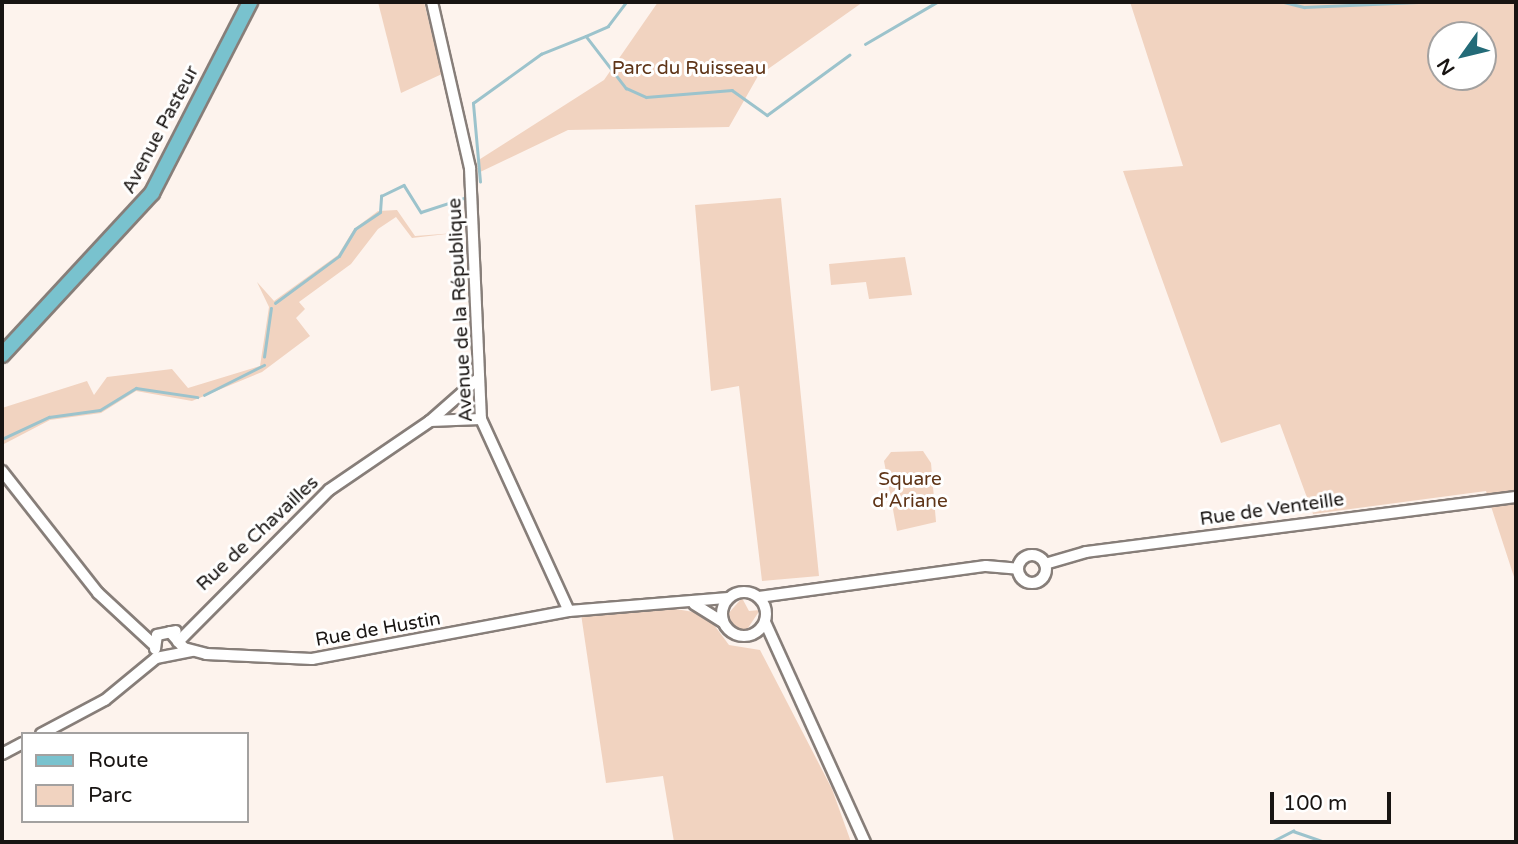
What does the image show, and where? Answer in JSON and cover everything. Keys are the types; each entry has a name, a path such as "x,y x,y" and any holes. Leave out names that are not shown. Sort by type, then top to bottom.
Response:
{"main road":[{"name":"Avenue Pasteur","path":"2,355 152,193 250,2"}],"street":[{"name":"Avenue de la République","path":"432,2 470,169 481,419 569,611"},
{"name":"Rue de Chavailles","path":"161,651 178,642 184,630 329,489 430,421 479,378"},
{"path":"430,421 481,419"},
{"path":"2,471 98,593 161,651"},
{"name":"Rue de Venteille","path":"1504,496 1516,491"},
{"name":"Rue de Venteille","path":"1045,564 1086,552 1504,496 1516,497"},
{"path":"569,611 728,598 740,592 759,597 915,575 1018,569 1033,583 1045,575 1045,564 1028,556 1018,569"},
{"path":"747,637 788,592"},
{"path":"759,597 777,656 865,842"},
{"path":"723,622 728,598"},
{"path":"685,601 723,622 733,634 747,637 777,656"},
{"name":"Rue de Hustin","path":"161,651 327,658 569,611"},
{"path":"161,651 157,635 184,630"},
{"path":"170,632 191,651"},
{"path":"45,732 105,700 161,651"},
{"path":"2,754 21,744"}],"green space":[{"path":"378,2 424,2 442,74 401,93"},
{"name":"Parc du Ruisseau","path":"658,2 863,2 758,76 729,127 568,130 478,173 477,161 604,80"},
{"path":"1130,2 1516,2 1516,583 1486,491 1313,514 1280,424 1221,443 1123,171 1183,166"},
{"path":"781,198 819,576 762,581 739,386 711,391 695,205"},
{"path":"397,210 415,236 455,233 412,238 396,217 378,229 351,264 299,302 305,309 296,318 310,336 262,372 192,401 136,391 101,413 50,420 2,445 2,408 87,381 94,395 107,377 172,369 188,388 260,366 269,307 257,282 274,301 338,255 354,229 378,211"},
{"path":"905,257 912,295 869,299 866,282 831,285 829,264"},
{"name":"Square d'Ariane","path":"923,451 931,463 936,522 897,531 884,461 891,452"},
{"path":"742,598 749,611 760,610 746,631 734,627 727,615"},
{"path":"657,606 706,614 729,645 760,650 832,789 851,842 674,842 663,776 606,783 581,614"}],"waterway":[{"path":"586,36 608,26 626,2"},
{"path":"865,44 937,2"},
{"path":"1284,2 1304,7 1418,2"},
{"path":"480,182 473,103 541,54 586,36 626,88 646,97 732,90 767,115 849,55"},
{"path":"275,303 339,256 355,229 380,212 381,196 404,185 421,212 464,198"},
{"path":"264,357 271,308"},
{"path":"204,395 264,365"},
{"path":"2,439 49,417 100,410 136,388 197,397"},
{"path":"1271,842 1293,831 1325,842"}]}
